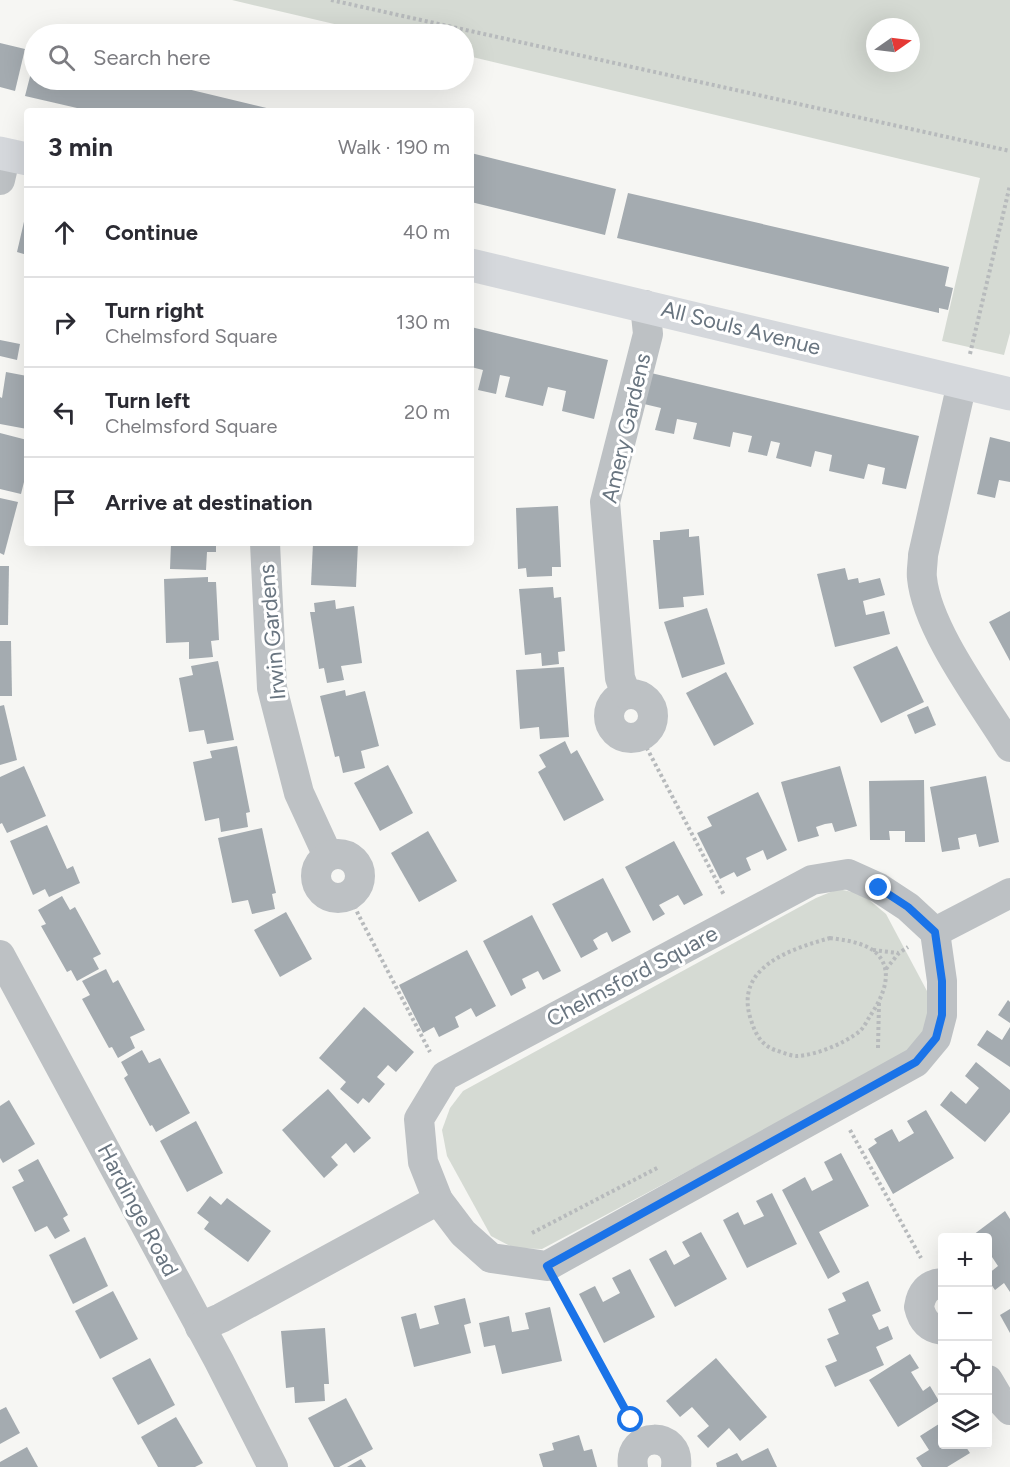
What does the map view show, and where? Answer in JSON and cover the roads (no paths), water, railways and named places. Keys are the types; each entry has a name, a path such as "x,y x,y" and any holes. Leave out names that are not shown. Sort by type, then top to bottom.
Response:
{"street":[{"name":"All Souls Avenue","path":"474,266 645,305 966,369 1010,394"},
{"name":"Amery Gardens","path":"640,737 652,725 654,717 648,702 642,697 626,694 620,678 605,502 648,334 645,305"},
{"path":"966,369 923,555 922,577 926,598 943,639 1010,747"},
{"name":"Irwin Gardens","path":"265,546 272,688 298,793 328,856 339,854 349,857 357,865 360,876 357,886 350,895"},
{"name":"Chelmsford Square","path":"438,1200 423,1162 419,1119 445,1076 812,880 848,874 879,888 908,907 935,932"},
{"path":"200,1327 221,1318 438,1200 463,1233 491,1258 547,1266 916,1062 936,1038 942,1015 942,981 935,932 1010,893"},
{"name":"Hardinge Road","path":"0,955 273,1467"},
{"path":"938,1284 924,1292 919,1306 925,1322 938,1329"},
{"path":"992,1388 1010,1410"},
{"path":"638,1455 651,1439 661,1440 669,1444 674,1451 677,1460 676,1467"}]}
